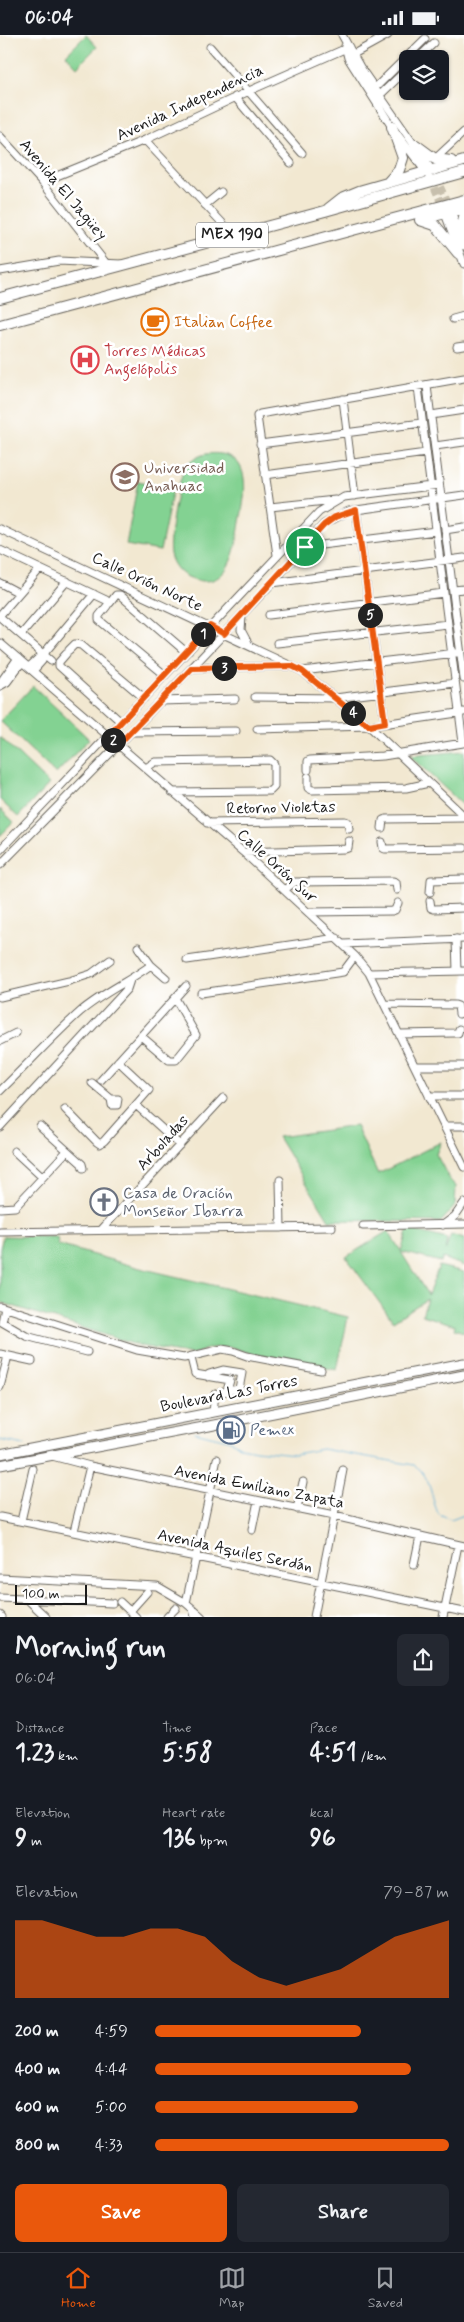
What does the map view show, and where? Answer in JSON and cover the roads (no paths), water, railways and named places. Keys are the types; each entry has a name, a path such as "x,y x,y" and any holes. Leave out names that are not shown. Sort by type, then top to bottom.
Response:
{"highway":[{"path":"386,183 399,170 403,158 392,127"},
{"path":"416,145 431,169"},
{"path":"325,211 348,195 463,161"},
{"name":"MEX 190","path":"0,298 464,172"},
{"name":"MEX 190","path":"0,325 87,303 154,282 464,201"},
{"path":"309,243 335,240 448,211 464,209"},
{"path":"462,247 464,218"},
{"path":"417,220 435,225 462,247"}],"main road":[{"name":"Boulevard Las Torres","path":"0,1454 464,1363"},
{"name":"Boulevard Las Torres","path":"0,1465 209,1426 464,1375"}],"street":[{"name":"Avenida Independencia","path":"42,182 145,140 346,44 388,35"},
{"path":"375,88 425,39"},
{"path":"427,50 434,43"},
{"path":"346,44 416,145"},
{"path":"346,44 392,127 431,169 464,132"},
{"path":"210,47 302,153"},
{"path":"380,95 399,77"},
{"path":"232,98 291,163"},
{"name":"Avenida El Jagüey","path":"0,136 42,182 105,262"},
{"path":"145,140 226,227 228,236"},
{"path":"206,205 220,192"},
{"path":"448,211 462,247 464,264"},
{"path":"448,211 462,247"},
{"path":"0,271 59,261 122,264"},
{"path":"453,319 464,315"},
{"path":"0,329 11,322"},
{"path":"277,555 257,416 464,378"},
{"path":"427,386 453,591 460,621 464,679"},
{"path":"418,387 455,683 462,713 463,743 383,756 310,760 308,761 308,788 406,788 429,783"},
{"path":"343,399 355,495"},
{"path":"431,415 464,410"},
{"path":"260,445 422,423"},
{"path":"434,446 464,441"},
{"path":"265,475 426,453"},
{"path":"270,507 338,500 355,495 440,485"},
{"path":"0,865 192,668 324,525 335,517 356,510 464,495"},
{"path":"0,850 277,555 319,512 338,500"},
{"path":"356,510 385,723"},
{"path":"445,530 464,527"},
{"name":"Calle Orión Norte","path":"0,529 210,626 302,671 369,726 464,817"},
{"path":"305,547 436,531"},
{"path":"0,550 94,594 108,603"},
{"path":"272,583 464,558"},
{"path":"40,569 0,616 51,661"},
{"path":"21,635 67,581"},
{"path":"0,583 19,593"},
{"path":"453,591 464,589"},
{"path":"269,615 444,593"},
{"path":"1,684 44,653 94,594"},
{"path":"165,675 98,618 108,603 118,595 186,652"},
{"path":"243,614 241,630 249,645"},
{"path":"277,643 448,624"},
{"name":"Calle Orión Sur","path":"0,643 243,852 355,955 369,973 464,1167"},
{"path":"121,722 58,664 75,644 78,644 144,698"},
{"path":"302,671 462,652"},
{"path":"192,668 292,666"},
{"path":"256,697 335,698 455,683"},
{"path":"160,701 235,699"},
{"path":"257,729 369,726 462,713"},
{"path":"131,732 236,731"},
{"path":"146,769 155,762 270,760 274,764 274,787 270,791 172,792"},
{"path":"41,807 49,815"},
{"path":"382,828 383,820 386,819 464,817"},
{"name":"Retorno Violetas","path":"207,823 344,821 348,822 349,829"},
{"path":"243,852 345,849 348,848 349,841"},
{"path":"382,842 385,849 464,847"},
{"path":"430,892 431,880 464,879"},
{"path":"284,890 295,882 393,881 396,882 397,890"},
{"path":"430,901 431,908 434,909 464,908"},
{"path":"309,912 392,911 395,910 398,903"},
{"path":"187,960 338,938"},
{"path":"344,944 460,939 460,971 369,973"},
{"path":"138,947 151,965 166,979"},
{"path":"201,993 343,972 355,955"},
{"path":"0,997 92,974 110,960"},
{"path":"0,1091 81,1012 121,983 130,980 151,965"},
{"path":"0,1127 127,989 130,980"},
{"path":"101,1080 186,986"},
{"path":"141,1036 169,1060 176,1059 196,1035 175,998"},
{"path":"384,1004 458,1005 459,1014"},
{"path":"399,1033 458,1033 459,1029"},
{"path":"0,1041 16,1033"},
{"path":"65,1109 100,1144 130,1114 149,1090 118,1061"},
{"path":"415,1066 464,1066"},
{"path":"92,1083 111,1099 112,1105 118,1104 130,1114"},
{"path":"429,1096 464,1095"},
{"name":"Arboladas","path":"102,1229 224,1098"},
{"path":"137,1106 180,1145"},
{"path":"40,1126 82,1164 83,1168"},
{"path":"444,1126 464,1126"},
{"path":"14,1151 42,1177"},
{"path":"0,1208 15,1207 67,1151"},
{"path":"280,1180 281,1228"},
{"path":"443,1225 455,1216 464,1203"},
{"path":"363,1226 464,1224"},
{"path":"0,1232 332,1227"},
{"path":"87,1352 24,1335 2,1322 3,1307 137,1350 191,1358 222,1349 321,1370"},
{"path":"0,1354 32,1361"},
{"path":"0,1387 8,1356"},
{"path":"191,1358 195,1374 230,1380 227,1391"},
{"path":"208,1377 209,1374 223,1370 242,1373 239,1389 215,1394 213,1412"},
{"name":"Avenida Emiliano Zapata","path":"49,1455 90,1466 334,1516 461,1545"},
{"path":"186,1603 217,1459"},
{"path":"74,1531 90,1466"},
{"path":"21,1521 33,1469"},
{"path":"314,1617 343,1470"},
{"path":"296,1509 303,1482"},
{"path":"252,1530 258,1501"},
{"name":"Avenida Aquiles Serdán","path":"0,1517 464,1611"},
{"path":"414,1565 420,1536"},
{"path":"443,1617 461,1545"},
{"path":"0,1578 145,1584 169,1591 202,1617"},
{"path":"130,1611 147,1592"},
{"path":"0,1598 116,1602 136,1617"},
{"path":"27,1599 46,1617"},
{"path":"167,1617 176,1608"},
{"path":"193,1609 195,1617"}],"waterway":[{"path":"195,1432 231,1441 241,1447 256,1450 295,1454 322,1449 414,1465 424,1475 439,1515 451,1520 464,1515"},
{"path":"0,1440 25,1445"}],"tunnel":[{"path":"436,177 450,208"},
{"path":"430,178 444,210"}],"place":[{"name":"Italian Coffee","path":"155,322"},
{"name":"Torres Médicas Angelópolis","path":"85,360"},
{"name":"Universidad Anahuac","path":"125,477"},
{"name":"Casa de Oración Monseñor Ibarra","path":"104,1202"},
{"name":"Pemex","path":"231,1430"}]}
